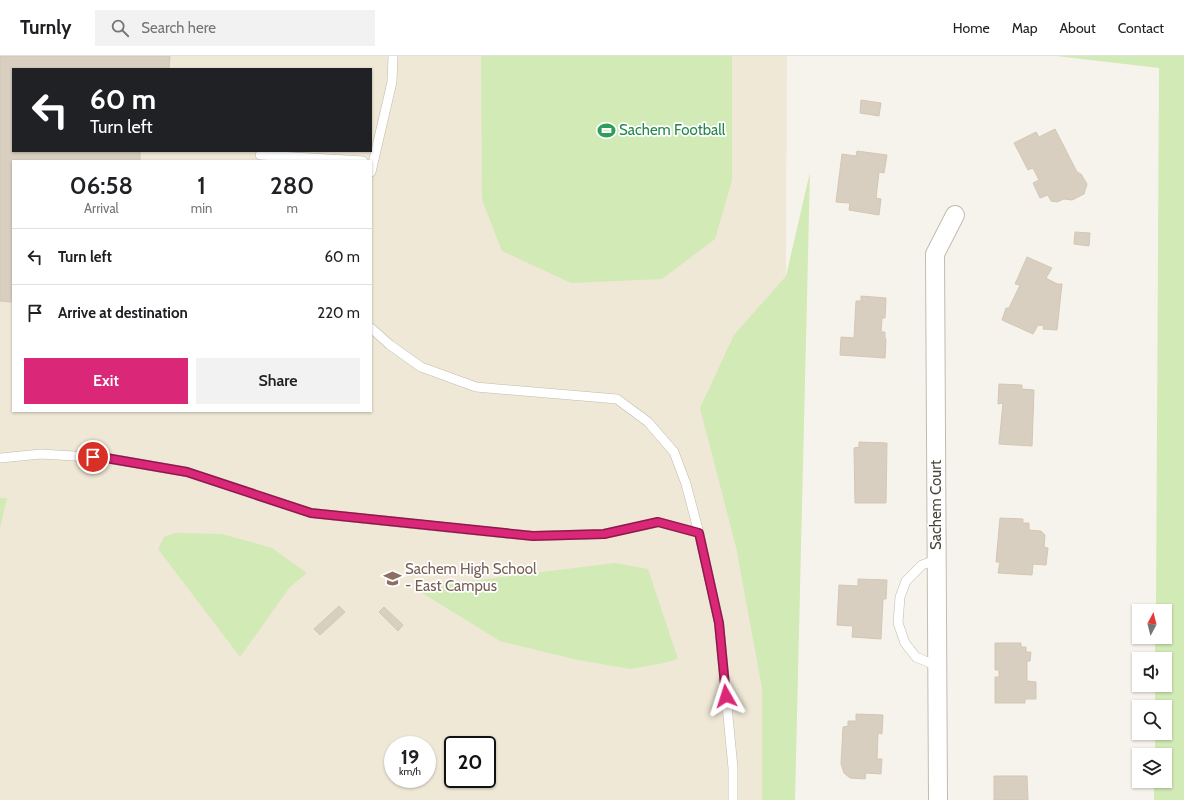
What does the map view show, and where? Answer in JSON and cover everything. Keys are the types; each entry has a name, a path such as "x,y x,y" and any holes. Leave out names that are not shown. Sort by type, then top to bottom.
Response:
{"street":[{"name":"Sachem Court","path":"938,800 935,254 955,215"}],"lane":[{"path":"372,161 392,82 393,56"},
{"path":"260,154 348,160"},
{"path":"372,329 390,345 421,367 476,387 617,399 648,422 674,452 686,484 699,533 719,623 732,768 733,800"},
{"path":"0,458 41,454 106,458 187,472 311,513 533,536 604,534 658,522 699,533"},
{"path":"936,560 922,565 906,581 900,597 898,622 905,643 916,657 937,666"}],"shaded area":[{"name":"Sachem High School - East Campus","path":"0,56 787,56 783,800 0,800"}],"green space":[{"name":"Sachem Football","path":"481,56 732,56 732,180 715,239 662,279 571,283 502,251 482,200"},
{"path":"1056,56 1184,56 1184,800 1154,800 1154,788 1172,788 1172,748 1155,748 1155,740 1172,740 1172,700 1155,700 1155,692 1172,692 1172,652 1155,652 1155,644 1172,644 1172,604 1156,604 1159,68"},
{"path":"810,172 795,800 762,800 762,688 736,547 700,408 734,335 786,276"},
{"path":"0,498 7,498 0,528"},
{"path":"175,533 222,534 272,548 307,573 290,587 240,657 158,549 164,537"},
{"path":"615,563 648,569 678,659 630,669 578,660 500,641 414,588"}],"building":[{"path":"0,56 170,56 169,68 12,68 12,152 140,152 140,160 12,160 12,302 0,301"},
{"path":"861,100 881,103 879,116 860,113"},
{"path":"1055,129 1077,172 1081,174 1087,184 1084,194 1072,200 1064,199 1057,202 1051,201 1048,195 1040,198 1033,183 1039,180 1033,168 1028,170 1014,143 1036,132 1039,137"},
{"path":"857,151 887,155 884,173 879,172 876,198 881,199 879,215 849,210 850,203 836,202 842,154 856,156"},
{"path":"1075,232 1090,233 1089,246 1074,244"},
{"path":"1027,257 1052,268 1046,278 1057,284 1062,284 1057,330 1043,329 1044,326 1038,325 1033,334 1002,320 1006,308 1009,308 1020,285 1015,284"},
{"path":"861,296 886,298 885,318 882,318 881,332 885,332 885,358 840,355 841,337 854,338 856,301 861,301"},
{"path":"999,384 1022,385 1022,389 1034,390 1032,446 999,444 1003,403 998,404"},
{"path":"859,442 887,443 886,503 855,503 854,448 859,447"},
{"path":"1000,518 1023,519 1023,523 1029,523 1029,530 1041,531 1045,535 1044,547 1048,548 1046,565 1033,564 1032,575 998,573 1000,562 996,562"},
{"path":"858,579 887,580 886,599 883,599 881,639 852,637 853,626 837,625 839,585 858,586"},
{"path":"339,606 345,612 320,635 314,629"},
{"path":"384,607 403,625 398,631 379,612"},
{"path":"995,643 1021,643 1021,647 1026,647 1026,652 1031,652 1030,661 1027,661 1027,681 1036,682 1036,699 1025,699 1025,703 995,703 995,677 999,677 999,670 995,670"},
{"path":"856,714 883,715 882,734 878,733 877,759 882,759 881,774 866,773 865,779 850,778 844,773 841,764 843,727 848,726 848,721 856,721"},
{"path":"994,776 1027,776 1028,800 994,800"}],"place":[{"name":"Sachem Football","path":"606,130"},
{"name":"Sachem High School - East Campus","path":"392,578"}],"route":[{"path":"93,457 187,472 311,513 533,536 604,534 658,522 699,533 719,623 726,696"}]}
